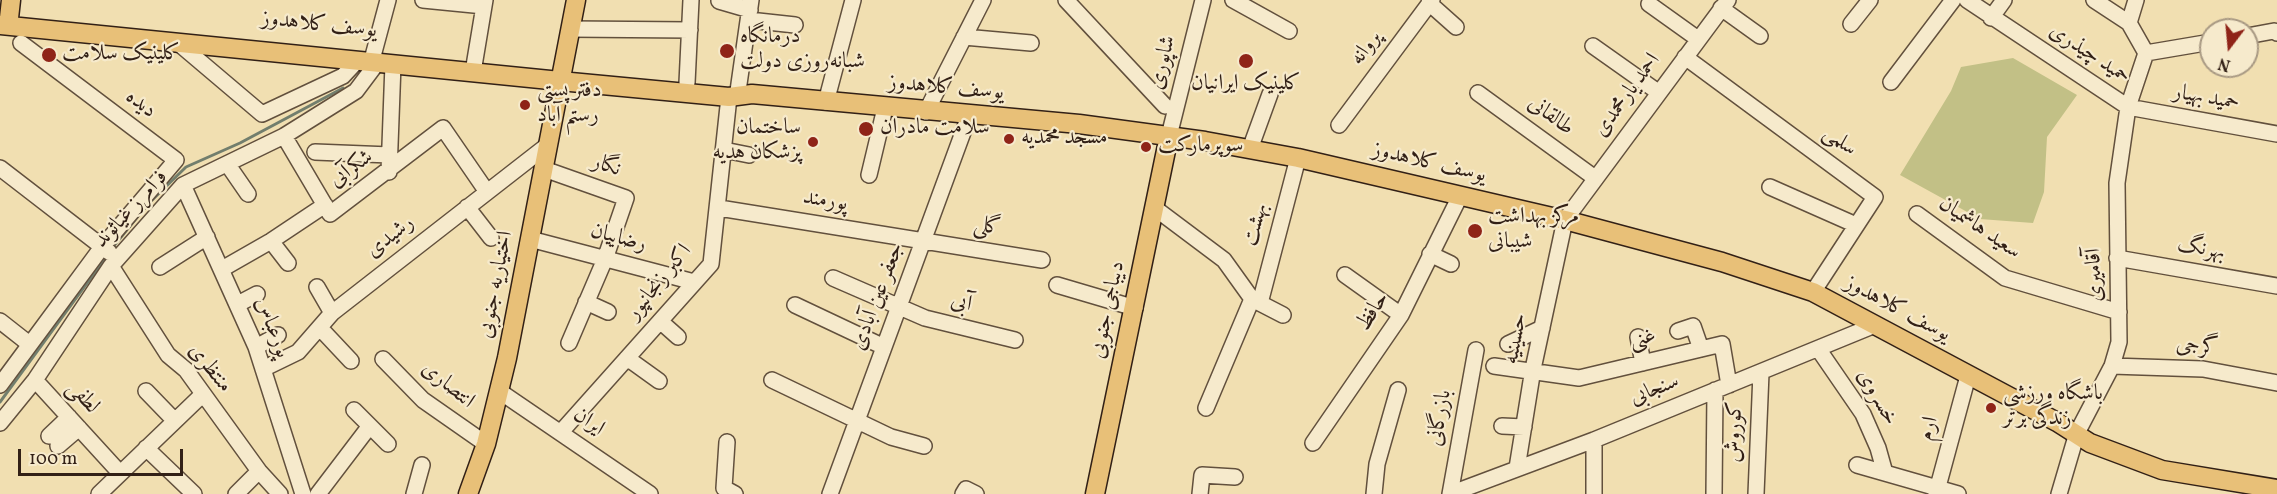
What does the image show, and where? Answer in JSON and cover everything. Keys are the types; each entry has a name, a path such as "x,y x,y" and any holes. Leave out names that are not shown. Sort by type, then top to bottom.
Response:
{"main road":[{"name":"اختیاریه جنوبی","path":"468,494 486,444 499,391 576,0"},
{"name":"یوسف کلاهدوز","path":"5,15 375,61"},
{"name":"یوسف کلاهدوز","path":"5,15 177,42 311,53 332,58 561,77"},
{"path":"332,58 343,76"},
{"path":"561,77 739,94"},
{"path":"561,77 687,83 739,94"},
{"name":"یوسف کلاهدوز","path":"739,94 1079,124 1169,136 1298,158 1565,220 1722,262 1813,292 2077,433 2090,443 2162,470 2274,488"},
{"name":"دیباجی جنوبی","path":"1095,494 1156,209 1169,136"}],"street":[{"path":"388,0 375,61 390,155 389,172"},
{"path":"423,0 485,3 473,69"},
{"path":"687,83 691,0"},
{"path":"826,102 853,0"},
{"path":"926,112 983,0"},
{"path":"1066,0 1164,106"},
{"name":"شاپوری","path":"1169,136 1203,0"},
{"path":"1233,0 1288,31"},
{"path":"1851,24 1870,0"},
{"path":"1891,82 1953,0"},
{"name":"حمید چیذری","path":"1967,0 2128,107"},
{"path":"1991,18 2004,0"},
{"path":"2094,0 2129,23 2146,52 2199,44"},
{"path":"2129,23 2136,0"},
{"path":"719,1 795,25"},
{"path":"1431,2 1456,27"},
{"name":"پروانه","path":"1339,125 1431,2"},
{"path":"1648,4 1698,39"},
{"path":"1724,4 1760,36"},
{"name":"احمد یارمحمدی","path":"1565,220 1724,4"},
{"name":"اکبر زنجانپور","path":"561,432 711,264 724,150 739,94 750,10"},
{"path":"570,29 690,30"},
{"path":"2259,34 2274,31 2277,33"},
{"path":"964,37 1031,43"},
{"path":"177,42 262,114 375,61"},
{"name":"دیده","path":"21,43 176,160"},
{"path":"1593,46 1659,92"},
{"name":"آقامیری","path":"2059,494 2077,433 2112,366 2119,342 2117,183 2128,107 2146,52"},
{"name":"سلمی","path":"1685,57 1875,197 1813,292"},
{"name":"فرامرز غیاثوند","path":"0,423 35,380 114,262 183,185 284,136 356,91 375,61"},
{"name":"طالقانی","path":"1478,93 1595,178"},
{"path":"1250,149 1270,94"},
{"name":"حمید بهیار","path":"2128,107 2277,134"},
{"path":"869,175 885,108"},
{"name":"جعفر عین آبادی","path":"830,494 969,116"},
{"name":"شکرآبی","path":"284,136 330,214 389,172 443,128 487,192"},
{"name":"رشیدی","path":"263,369 298,352 333,313 549,144"},
{"path":"724,150 749,155"},
{"path":"315,152 390,155"},
{"name":"بهشت","path":"1206,408 1256,301 1298,158"},
{"name":"فرامرز غیاثوند","path":"0,385 28,344 102,247 176,160"},
{"path":"228,165 248,194"},
{"name":"منتظری","path":"0,168 102,247 114,262 168,355 186,370 259,471 280,494"},
{"name":"نگار","path":"544,169 626,198 605,259"},
{"name":"پورعباس","path":"183,185 256,346 303,494"},
{"path":"1770,187 1856,225"},
{"name":"حافظ","path":"1313,443 1401,315 1460,196"},
{"path":"222,269 271,241 325,205"},
{"path":"467,207 491,238"},
{"name":"پورمند","path":"719,208 924,241"},
{"name":"بهشت","path":"1156,209 1224,260 1256,301 1283,315"},
{"name":"سعید هاشمیان","path":"1917,214 2005,278 2119,312"},
{"name":"حسینیه","path":"1517,468 1533,369 1565,220"},
{"path":"160,267 207,237"},
{"name":"رضاییان","path":"530,239 694,282"},
{"path":"271,241 288,263"},
{"name":"گلی","path":"924,241 1042,260"},
{"path":"1430,254 1451,264"},
{"name":"بهرنگ","path":"2117,258 2277,286"},
{"path":"569,344 605,259"},
{"path":"1345,275 1401,315"},
{"name":"آبی","path":"833,278 925,318 1015,340"},
{"path":"1057,285 1135,308"},
{"path":"317,288 333,313"},
{"path":"238,304 257,294"},
{"path":"586,302 608,312"},
{"path":"795,305 884,348"},
{"path":"0,321 28,344"},
{"path":"660,321 678,337"},
{"name":"سنجابی","path":"1450,494 1486,487 1517,468 1594,440 1819,350 1875,325"},
{"path":"1678,331 1693,326 1701,349"},
{"path":"320,328 351,361"},
{"path":"1508,344 1542,328"},
{"path":"256,346 278,335"},
{"path":"1638,337 1643,363"},
{"name":"غنی","path":"1494,366 1533,369 1579,378 1722,344 1722,388"},
{"name":"بازرگانی","path":"1450,494 1476,350"},
{"name":"خسروی","path":"1819,350 1863,414 1878,448 1885,473"},
{"path":"627,358 659,381"},
{"name":"انتصاری","path":"383,359 423,400 486,444"},
{"name":"گرجی","path":"2112,366 2203,369 2277,383"},
{"name":"کوروش","path":"1756,494 1761,372"},
{"name":"ارم","path":"1937,490 1968,376"},
{"name":"لطفی","path":"35,380 120,473"},
{"path":"772,380 858,419 891,437 924,446"},
{"path":"1714,494 1722,388"},
{"path":"1374,494 1377,464 1398,390"},
{"path":"146,391 175,421"},
{"name":"ایران","path":"499,391 650,494"},
{"path":"99,494 202,395"},
{"path":"354,410 388,444"},
{"path":"53,441 74,422"},
{"path":"1502,426 1524,427"},
{"path":"318,494 369,427"},
{"path":"1594,440 1594,494"},
{"path":"727,442 724,488 735,494"},
{"path":"146,448 194,494"},
{"path":"414,494 422,465"},
{"path":"1857,465 1937,490 1958,494"},
{"path":"236,494 259,471"},
{"path":"1200,494 1203,475 1235,477"},
{"path":"963,494 966,489 976,494"}],"shaded area":[{"path":"2013,58 2077,95 2047,137 2044,192 2033,223 1980,219 1900,175 1951,91 1961,67"}],"waterway":[{"path":"113,247 147,205 186,167 240,143 343,88"},
{"path":"0,402 106,257"}],"place":[{"name":"درمانگاه شبانه‌روزی دولت","path":"727,51"},
{"name":"کلینیک سلامت","path":"49,55"},
{"name":"کلینیک ایرانیان","path":"1246,61"},
{"name":"دفتر پستی رستم آباد","path":"525,105"},
{"name":"سلامت مادران","path":"866,129"},
{"name":"مسجد محمدیه","path":"1009,139"},
{"name":"ساختمان پزشکان هدیه","path":"813,142"},
{"name":"سوپرمارکت","path":"1146,147"},
{"name":"مرکز بهداشت شیبانی","path":"1475,231"},
{"name":"باشگاه ورزشی زندگی برتر","path":"1991,408"}]}
